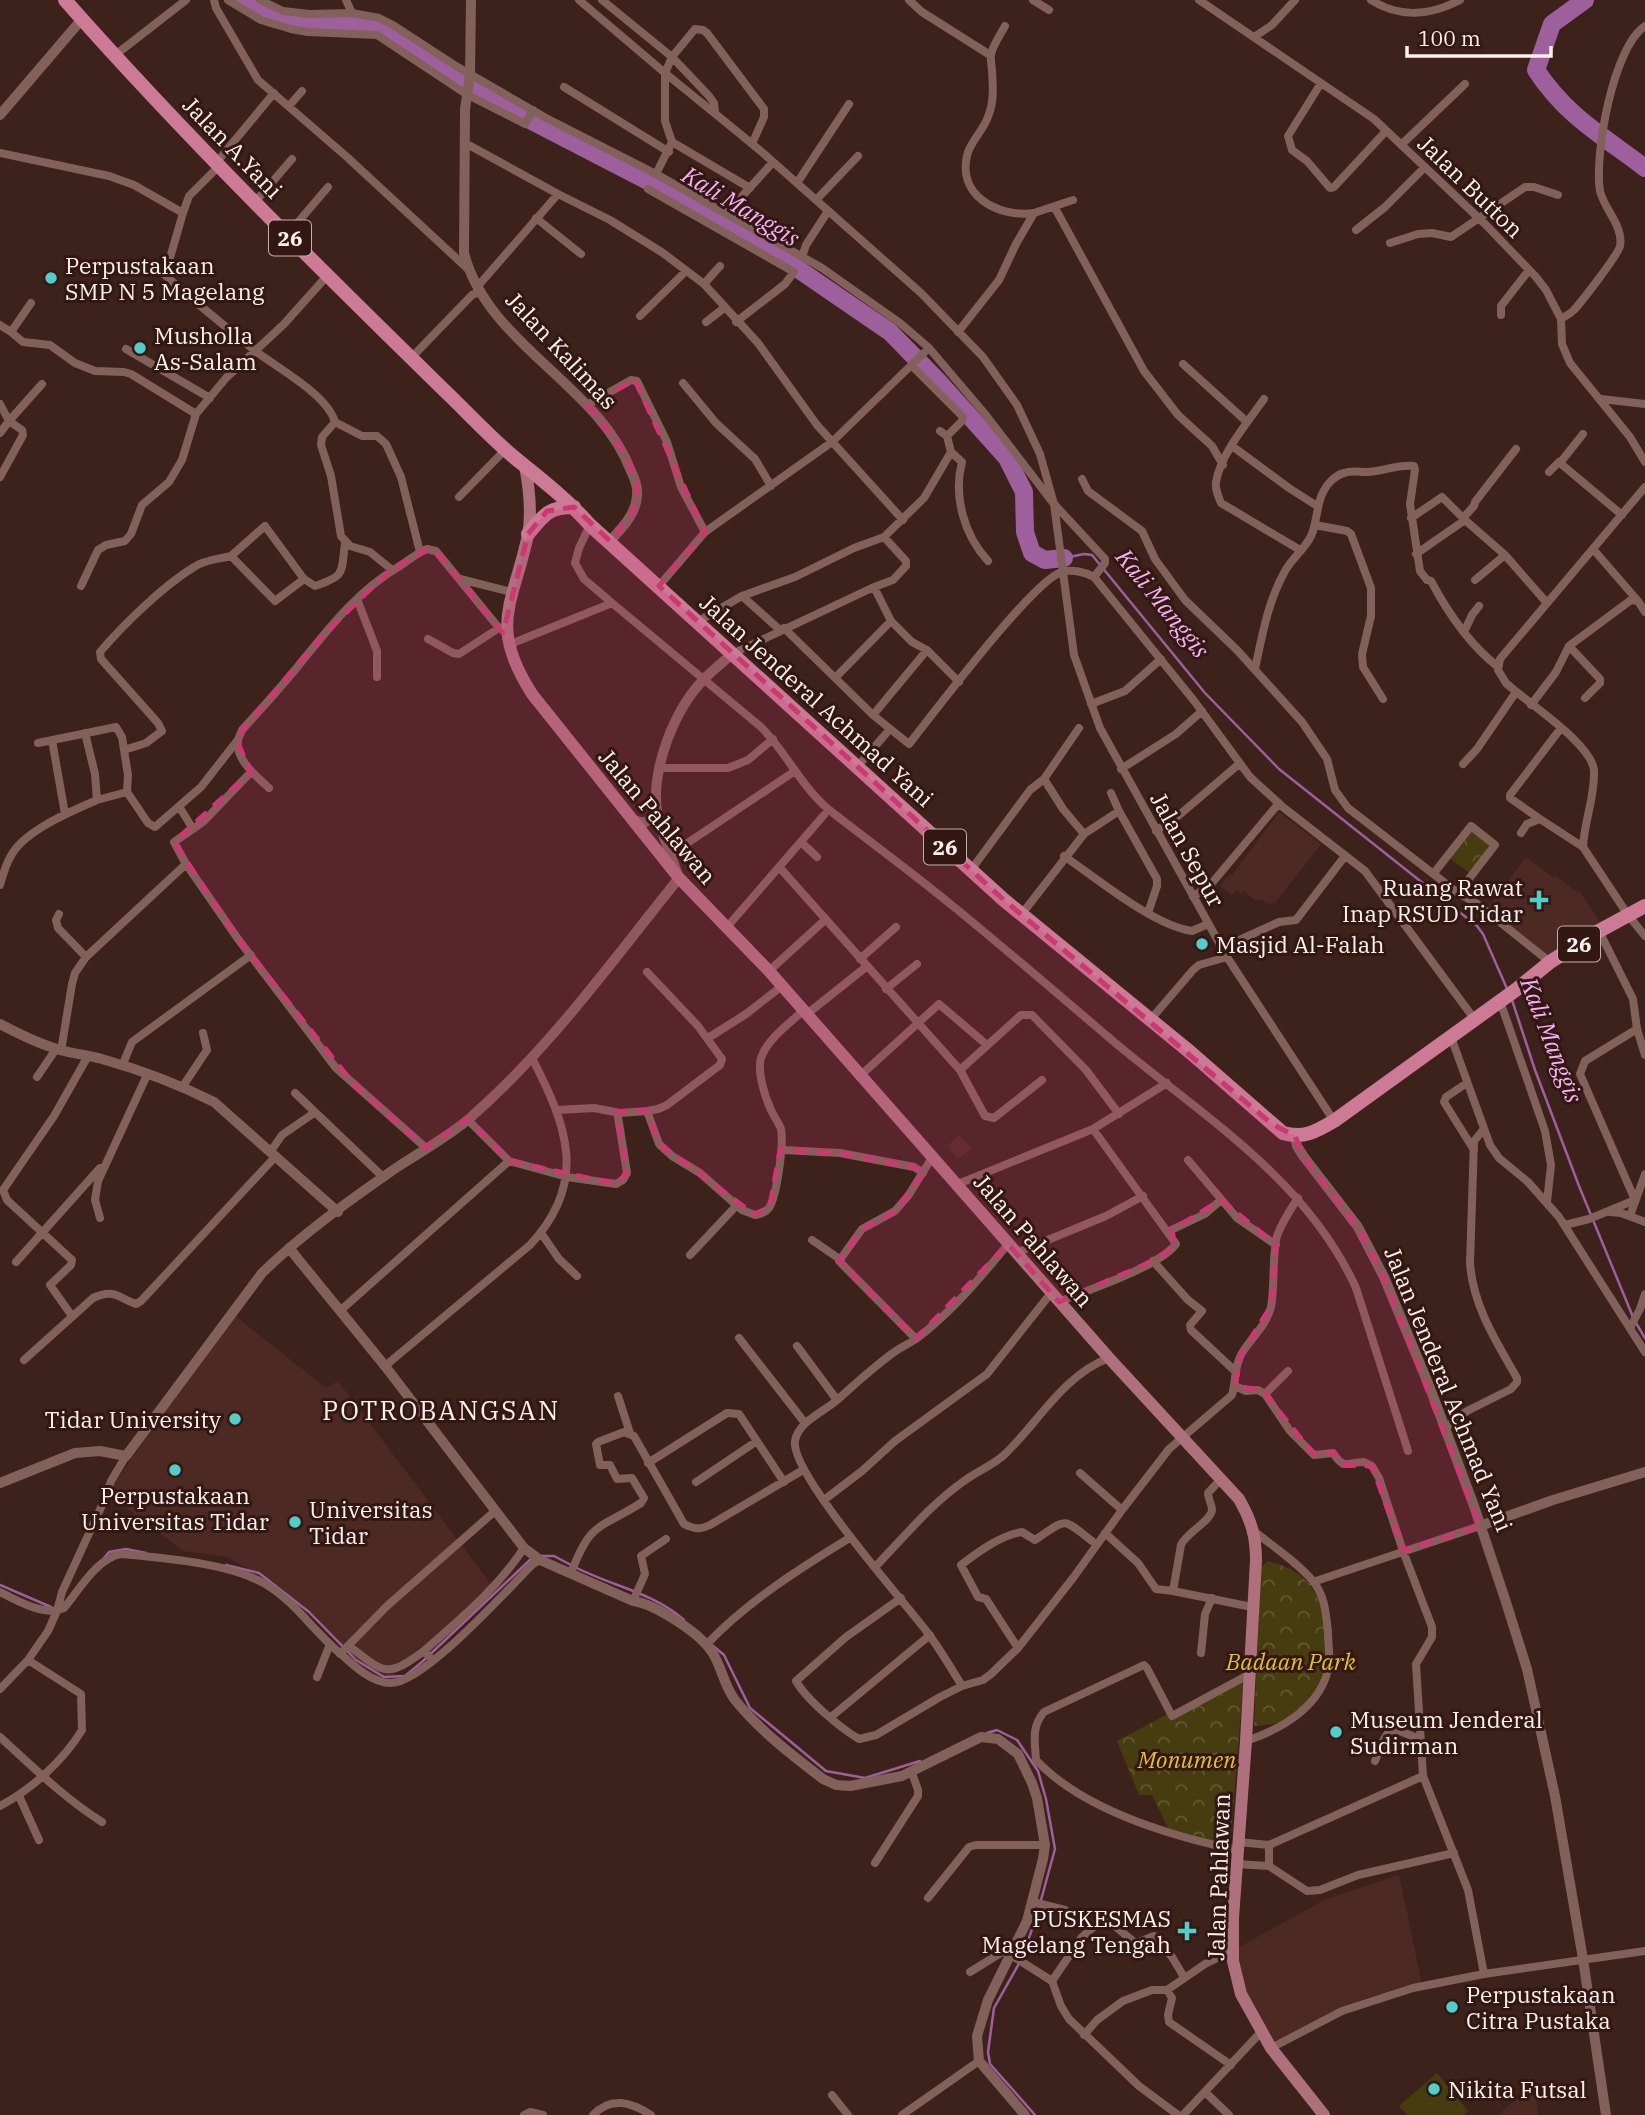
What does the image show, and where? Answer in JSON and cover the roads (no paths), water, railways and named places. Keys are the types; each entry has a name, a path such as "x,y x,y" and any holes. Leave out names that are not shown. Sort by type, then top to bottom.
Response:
{"highway":[{"name":"Jalan A.Yani","path":"65,0 114,56 327,276 505,450 525,466"},
{"name":"26","path":"525,466 610,541"},
{"path":"528,534 547,511 558,507 574,507"},
{"name":"Jalan Jenderal Achmad Yani","path":"610,541 1021,915 1151,1019 1283,1133 1295,1136"},
{"name":"26","path":"1295,1136 1313,1133 1334,1121 1475,1020 1550,962 1645,906"}],"main road":[{"name":"Jalan Pahlawan","path":"525,466 529,487 528,534 503,629 523,680 532,694 679,878 806,1012 1109,1359 1239,1499 1250,1517 1255,1532 1256,1560 1232,1951 1241,1994 1271,2048 1324,2115"}],"street":[{"path":"114,56 186,0"},
{"path":"214,0 241,54 271,96 289,106 468,269"},
{"path":"228,0 261,20 291,29 377,35 466,93 526,123 532,111"},
{"path":"260,0 272,8 294,14 352,13 379,18 393,24 532,111 656,174 822,268 900,323 985,414 1054,505 1105,559 1103,567 1095,575"},
{"path":"346,0 352,13"},
{"name":"Jalan Kalimas","path":"471,0 470,74 466,93 465,143 464,253 468,269 519,338 602,421 624,452 637,485 637,498 633,512 610,541"},
{"name":"Jalan Sepur","path":"579,0 774,162 921,293 983,357 1017,405 1040,454 1054,505 1074,655 1100,727 1227,957 1334,1121"},
{"path":"602,0 672,57 709,96 714,103 715,113"},
{"path":"909,0 922,12 990,55"},
{"path":"1033,0 1049,10"},
{"name":"Jalan Button","path":"1199,0 1374,119 1542,283 1560,319 1566,356 1601,399 1645,462"},
{"path":"1254,37 1272,25 1294,0"},
{"path":"1371,0 1383,8 1426,14 1460,0"},
{"path":"291,29 294,14"},
{"path":"1,113 82,19"},
{"path":"1269,47 1272,25"},
{"path":"1005,26 990,55 993,92 989,115 969,151 966,166 968,179 980,199 1000,212 1023,215 1055,208 1073,200"},
{"path":"1560,319 1571,313 1584,299 1619,250 1621,237 1601,195 1599,155 1605,112 1625,55 1645,26"},
{"path":"656,174 672,142 665,121 665,73 672,57 695,29 707,33 765,113 752,144"},
{"path":"1321,83 1288,136 1292,150 1307,161 1330,188 1334,187 1386,131"},
{"path":"1401,145 1465,85"},
{"path":"564,88 669,152"},
{"path":"289,106 302,91"},
{"path":"271,96 189,196 166,275 255,351 313,393 332,413 335,422 362,436 377,436 391,451 401,477 420,552"},
{"path":"797,183 849,104"},
{"path":"672,142 750,188"},
{"path":"465,143 610,220 663,253 704,284 758,343 817,425 903,520"},
{"path":"0,153 108,176 134,185 183,213"},
{"path":"816,200 858,156"},
{"path":"255,202 292,159"},
{"path":"726,214 774,162"},
{"path":"1356,230 1385,207 1425,167"},
{"path":"287,235 328,187"},
{"path":"1390,243 1418,234 1432,233 1451,237 1525,187 1534,187 1558,195"},
{"path":"648,189 794,272 785,284 736,322"},
{"path":"411,358 480,288 558,194"},
{"path":"1055,208 1144,371 1178,415 1212,446 1223,465"},
{"path":"802,257 806,245 828,211"},
{"path":"958,332 999,280 1034,213"},
{"path":"536,218 581,254"},
{"path":"704,284 720,266"},
{"path":"1501,315 1501,306 1529,270"},
{"path":"640,316 686,271"},
{"path":"81,586 98,550 106,545 125,541 131,534 142,505 169,482 182,460 197,414 226,378 284,324 327,276"},
{"path":"11,332 31,303"},
{"path":"706,322 724,308"},
{"path":"0,324 23,342 50,345 75,363 96,371 131,374 197,414"},
{"path":"126,349 210,398"},
{"path":"659,586 705,532 832,442 928,350"},
{"path":"1183,363 1247,422"},
{"path":"914,365 963,416 962,421 944,433 951,452 962,462 958,479 967,532 988,561"},
{"path":"587,405 631,380 637,381 667,442 681,487 705,532"},
{"path":"683,383 716,423 755,459 771,486"},
{"path":"0,433 42,384"},
{"path":"1264,398 1223,465 1216,482 1217,494 1221,503 1300,550"},
{"path":"1601,399 1645,404"},
{"path":"0,404 9,421 22,430 23,435 0,477"},
{"path":"124,750 146,743 162,731 158,723 101,659 100,652 117,632 149,603 196,565 231,556 265,526 304,579 315,586 335,578 341,572 345,543 341,536 331,475 321,445 322,437 335,422"},
{"path":"1549,472 1560,463 1583,434"},
{"path":"1212,446 1231,449 1317,506"},
{"path":"1416,554 1464,519 1516,449"},
{"path":"459,497 505,450"},
{"path":"697,622 742,596 795,577 854,548 884,537 924,498 951,452"},
{"path":"1560,463 1622,515"},
{"path":"1255,669 1266,617 1274,596 1285,570 1310,539 1317,506 1331,481 1342,473 1414,466 1410,498 1411,518 1422,575 1431,581 1464,632 1497,666 1500,675 1516,692 1584,748 1593,764 1590,813 1583,847"},
{"path":"1082,479 1088,491 1142,531 1155,559 1185,600 1255,669 1301,722 1327,759 1335,790 1348,808 1550,962"},
{"path":"1497,666 1500,659 1645,487"},
{"path":"1411,518 1442,497 1505,555 1547,603"},
{"path":"590,525 575,562 584,579 773,739 812,796 952,905 1116,1043 1244,1144 1298,1198 1349,1272 1356,1288 1408,1451"},
{"path":"1315,525 1348,531 1351,534 1371,588 1371,616 1362,654 1363,667 1383,699"},
{"path":"0,1689 28,1660 48,1631 62,1592 125,1456 262,1273 289,1248 383,1177 468,1120 573,1014 679,878 657,811 657,783 663,751 675,722 703,680 732,654 894,580 906,566 905,561 884,537"},
{"path":"345,543 370,552 391,569"},
{"path":"38,743 116,727 124,750 128,775 127,792 153,827 159,826 201,787 243,730 364,590 391,569 427,549 436,551 503,629 459,654 428,639"},
{"path":"1592,549 1642,605"},
{"path":"1475,579 1505,555"},
{"path":"231,556 275,601 304,579"},
{"path":"742,596 782,629 873,715 909,744 1043,583 1061,568 1095,575 1250,777 1365,871 1475,1020"},
{"path":"459,579 511,592"},
{"path":"874,587 891,621 912,642 927,650 959,682"},
{"path":"356,599 377,651 377,677"},
{"path":"1531,705 1556,671 1570,646 1631,600 1642,605"},
{"path":"508,645 612,603"},
{"path":"1464,632 1479,606"},
{"path":"835,678 891,621"},
{"path":"1570,646 1601,679 1585,698"},
{"path":"873,715 927,650"},
{"path":"1091,704 1125,691 1161,659"},
{"path":"1463,764 1477,749 1516,692"},
{"path":"1121,769 1175,734 1202,711"},
{"path":"971,870 1030,790 1044,779 1079,728"},
{"path":"1561,728 1510,798 1583,847 1645,936"},
{"path":"857,768 890,729"},
{"path":"85,733 95,774 97,800"},
{"path":"660,768 728,768 748,760 773,739"},
{"path":"52,740 65,814"},
{"path":"237,741 251,772 269,788"},
{"path":"1156,831 1178,817 1239,764"},
{"path":"671,854 795,771"},
{"path":"251,772 204,821 174,842 186,864 251,955 336,1068 426,1148"},
{"path":"1044,779 1063,809 1084,834"},
{"path":"0,885 13,853 48,824 97,800 127,792"},
{"path":"1111,793 1157,879 1148,913"},
{"path":"1193,897 1212,883 1279,803"},
{"path":"180,808 193,829"},
{"path":"634,820 643,822 652,818 657,811"},
{"path":"1021,915 1064,856 1084,834 1119,811"},
{"path":"727,927 824,814"},
{"path":"1521,833 1527,824 1540,820"},
{"path":"1434,873 1471,826 1495,845 1458,893"},
{"path":"801,842 817,857"},
{"path":"1064,856 1148,913 1188,931 1208,924"},
{"path":"1222,947 1279,922 1296,920 1345,856"},
{"path":"37,1077 59,1050 75,973 86,957 186,864"},
{"path":"779,868 960,1070 985,1116 994,1118 1042,1080"},
{"path":"59,914 56,920 58,928 86,957"},
{"path":"769,971 827,919"},
{"path":"860,959 896,927"},
{"path":"1600,931 1633,999 1637,1029 1645,1055"},
{"path":"122,1066 132,1042 141,1034 251,955"},
{"path":"1151,1019 1199,965 1227,957"},
{"path":"886,989 917,964"},
{"path":"647,1111 659,1144 672,1156 700,1173 747,1213 755,1215 764,1212 770,1206 777,1186 779,1161 783,1150 780,1129 770,1108 760,1070 761,1060 774,1039 866,967"},
{"path":"557,1110 594,1108 620,1113 658,1109 720,1065 722,1059 708,1038 647,972"},
{"path":"708,1038 746,1014 782,986"},
{"path":"1501,1000 1545,1131 1551,1166 1547,1202"},
{"path":"861,1074 939,1003 987,1045"},
{"path":"960,1070 1021,1014 1032,1014 1086,1070 1119,1114"},
{"path":"0,1024 59,1050 148,1073 183,1086 214,1102 338,1212"},
{"path":"1635,1200 1580,1074 1585,1061 1637,1029"},
{"path":"183,1086 206,1050 204,1033"},
{"path":"1451,1037 1490,1145 1499,1158 1547,1202 1637,1318 1645,1352"},
{"path":"72,1316 50,1285 71,1265 72,1260 7,1200 3,1190 54,1116 88,1056"},
{"path":"386,1366 541,1233 561,1200 567,1177 567,1159 557,1110 532,1058"},
{"path":"100,1218 95,1200 98,1181 148,1073"},
{"path":"958,1184 1093,1129 1167,1083"},
{"path":"1467,1083 1446,1097 1444,1102 1474,1150"},
{"path":"295,1093 383,1177"},
{"path":"24,1360 93,1297 118,1294 136,1304 141,1301 274,1153 282,1135 314,1113"},
{"path":"468,1120 509,1161 567,1177 615,1184 626,1177 627,1169 618,1117 620,1113"},
{"path":"824,1500 895,1441 987,1374 1055,1297 1153,1261 1175,1247 1175,1240 1169,1231 1093,1129"},
{"path":"1444,1429 1467,1411 1511,1389 1517,1382 1483,1318 1471,1280 1474,1141 1484,1129"},
{"name":"Jalan Jenderal Achmad Yani","path":"1295,1136 1297,1146 1304,1157 1358,1227 1396,1305 1430,1388 1527,1669 1555,1796 1606,2115"},
{"path":"783,1150 840,1153 914,1167 923,1173"},
{"path":"916,1339 839,1261 862,1230 895,1211 908,1196 933,1156"},
{"path":"1188,1160 1237,1218 1276,1245"},
{"path":"16,1262 44,1234 106,1161"},
{"path":"341,1310 509,1161"},
{"path":"1630,1216 1645,1174"},
{"path":"962,1686 930,1635 851,1537 803,1471 794,1443 797,1433 805,1423 890,1355 916,1339 1013,1248 1106,1216 1143,1196"},
{"path":"901,1598 846,1637 797,1679 796,1684 850,1734 859,1739 876,1734 962,1686 983,1679 1018,1648 1180,1437 1232,1395 1236,1386 1235,1371 1241,1354 1266,1322 1271,1306 1276,1245 1284,1220 1298,1198"},
{"path":"1169,1231 1205,1214 1221,1200"},
{"path":"1565,1225 1592,1218 1635,1200"},
{"path":"690,1255 737,1205"},
{"path":"1607,1212 1645,1222"},
{"path":"541,1233 559,1259 577,1276"},
{"path":"812,1240 841,1260"},
{"path":"289,1248 386,1366 526,1549 539,1560 573,1568 659,1610 709,1642 733,1698 822,1779 836,1785 850,1786 912,1773 981,1737 989,1737 1004,1742 1063,1784 1104,1807 1198,1842 1238,1846 1269,1845 1423,1776"},
{"path":"1153,1261 1202,1311 1190,1325 1191,1330 1235,1371"},
{"path":"1637,1318 1645,1294"},
{"path":"739,1338 805,1423"},
{"path":"797,1346 837,1400"},
{"path":"876,1566 941,1499 1005,1454 1070,1382 1093,1364 1109,1359"},
{"path":"1265,1394 1289,1371"},
{"path":"1236,1386 1265,1394 1290,1430 1314,1455 1333,1453 1342,1465 1364,1461 1372,1466 1379,1478 1432,1633 1416,1664 1423,1776 1468,1890 1484,1974"},
{"path":"618,1396 630,1433 684,1524 693,1528 702,1529 710,1525 803,1471"},
{"path":"648,1463 727,1413 739,1413 784,1482"},
{"path":"573,1568 582,1545 591,1533 606,1521 643,1502 644,1498 632,1478 617,1479 610,1465 600,1465 596,1444 624,1432 630,1433"},
{"path":"696,1482 757,1441"},
{"path":"0,1483 75,1453 100,1451 125,1456"},
{"path":"1313,1581 1645,1472"},
{"path":"1080,1473 1122,1510"},
{"path":"1172,1591 1181,1545 1210,1515 1212,1508 1208,1493 1221,1479"},
{"path":"345,1650 387,1606 495,1511"},
{"path":"1018,1648 986,1599 978,1597 961,1565 995,1542 1014,1534 1022,1532 1035,1540 1064,1522 1070,1523 1092,1541"},
{"path":"1246,1741 1268,1734 1305,1708 1321,1691 1329,1665 1326,1612 1322,1597 1313,1581 1255,1532"},
{"path":"1105,1533 1138,1563 1156,1589 1252,1607"},
{"path":"709,1642 741,1610 768,1590 851,1537"},
{"path":"634,1598 645,1574 641,1556 666,1539"},
{"path":"345,1650 364,1673 383,1682 404,1680 489,1594 526,1549"},
{"path":"0,1593 26,1604 57,1611 64,1608 107,1558 121,1553 202,1564 259,1581 283,1597 330,1644 386,1670 398,1669 428,1655 493,1606 539,1560"},
{"path":"1201,1653 1205,1614 1212,1598"},
{"path":"831,1717 930,1635"},
{"path":"317,1677 330,1644"},
{"path":"0,1806 19,1796 43,1776 82,1730 82,1698 28,1660"},
{"path":"1024,2115 979,2060 977,2036 995,1983 1016,1958 1017,1943 1034,1902 1045,1845 1034,1764 1037,1720 1044,1712 1139,1666 1144,1665 1147,1668 1172,1716 1251,1674"},
{"path":"1375,1761 1390,1731 1397,1730 1420,1739"},
{"path":"0,1737 81,1809 102,1822"},
{"path":"875,1863 918,1796 912,1773"},
{"path":"19,1796 39,1840"},
{"path":"928,1898 969,1847 976,1844 1045,1845"},
{"path":"1269,1845 1269,1866"},
{"path":"1236,1864 1269,1866 1307,1891 1320,1890 1358,1875 1454,1853"},
{"path":"1034,1902 1065,1910"},
{"path":"1052,1981 1082,1937 1102,1920 1115,1924 1136,1943 1154,1936 1184,1977"},
{"path":"970,1972 1017,1943"},
{"path":"1084,2035 1097,2020 1124,2001 1152,1990 1167,1990 1184,1977 1232,1951"},
{"path":"1271,2048 1342,2011 1413,1988 1484,1974 1645,1951"},
{"path":"1016,1958 1052,1981 1065,2012 1084,2035 1139,2086 1180,2115 1262,2031"},
{"path":"1167,1990 1172,1998 1168,2015 1170,2022 1231,2065"},
{"path":"902,2115 979,2060"},
{"path":"1205,2092 1229,2115"},
{"path":"832,2095 848,2115"},
{"path":"593,2115 600,2108 624,2102 651,2115"},
{"path":"524,2115 530,2112 543,2115"}],"waterway":[{"name":"Kali Manggis","path":"244,0 272,18 316,25 361,25 380,28 526,118 735,226 890,332 1007,458 1024,492 1025,532 1032,553 1045,560 1064,558"},
{"path":"1585,0 1552,24 1536,70 1573,113 1645,168"},
{"name":"Kali Manggis","path":"1064,558 1092,555 1205,693 1279,769 1477,926 1508,991"},
{"name":"Kali Manggis","path":"1512,1000 1579,1186 1633,1317"},
{"name":"Kali Manggis","path":"1636,1323 1645,1338"},
{"path":"104,1558 109,1552 126,1549 146,1553"},
{"path":"541,1556 554,1556 571,1565"},
{"path":"226,1565 259,1573 309,1612 356,1660 384,1677 405,1676 532,1558"},
{"path":"577,1568 646,1596 684,1620"},
{"path":"0,1585 51,1607"},
{"path":"712,1645 724,1655 750,1708 826,1771 865,1778 920,1761"},
{"path":"987,1733 997,1730 1017,1740 1038,1771 1055,1849 1041,1900"},
{"path":"1035,2115 990,2064 988,2052 994,2008 1021,1960 1040,1907"}],"place":[{"name":"Perpustakaan SMP N 5 Magelang","path":"51,278"},
{"name":"Musholla As-Salam","path":"140,348"},
{"name":"Ruang Rawat Inap RSUD Tidar","path":"1539,900"},
{"name":"Masjid Al-Falah","path":"1202,944"},
{"name":"Tidar University","path":"235,1419"},
{"name":"Perpustakaan Universitas Tidar","path":"175,1470"},
{"name":"Universitas Tidar","path":"295,1522"},
{"name":"Museum Jenderal Sudirman","path":"1336,1732"},
{"name":"PUSKESMAS Magelang Tengah","path":"1187,1931"},
{"name":"Perpustakaan Citra Pustaka","path":"1452,2007"},
{"name":"Nikita Futsal","path":"1434,2089"}],"district":[{"name":"POTROBANGSAN","path":"441,1410"}],"park label":[{"name":"Badaan Park","path":"1291,1661"},
{"name":"Monumen","path":"1187,1759"}]}
